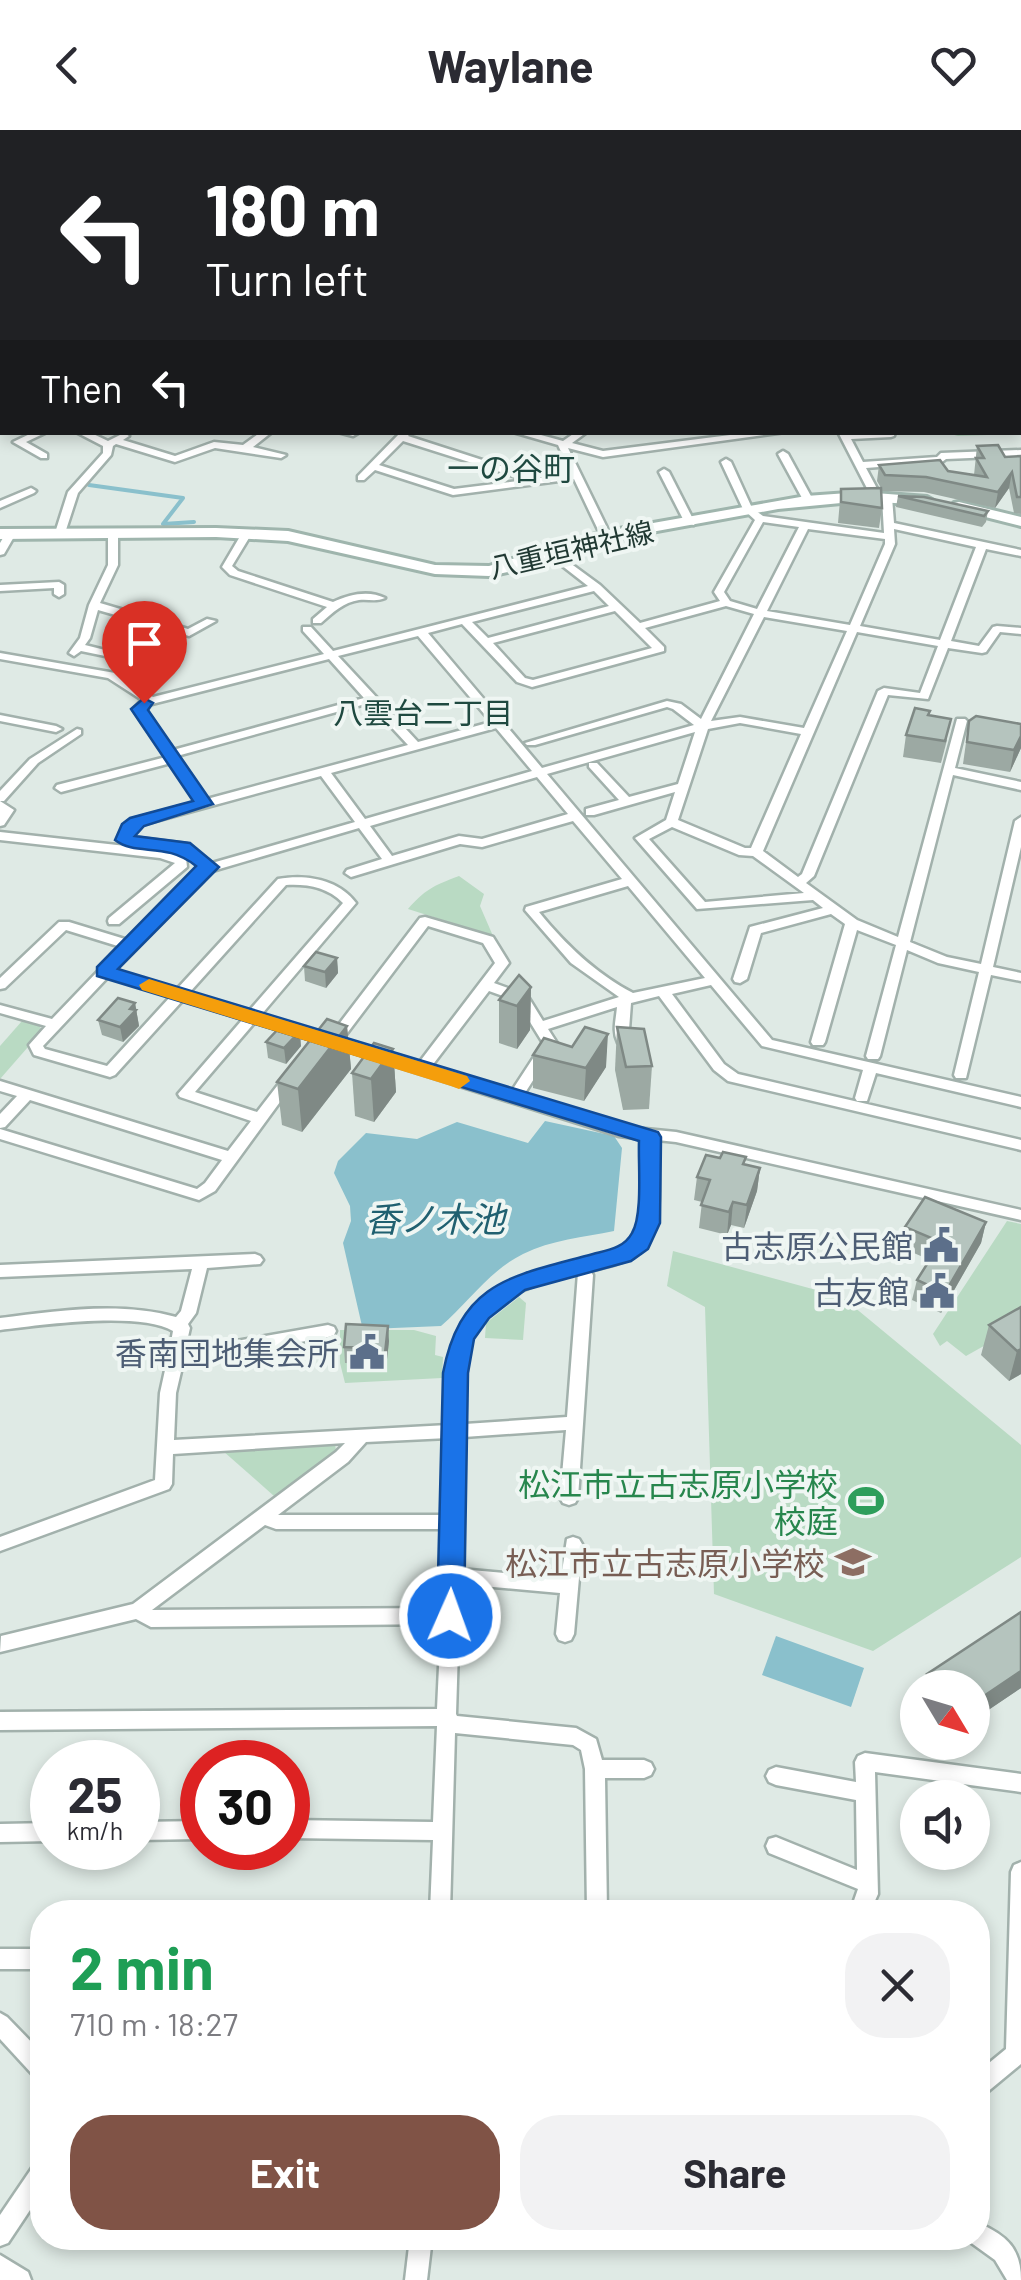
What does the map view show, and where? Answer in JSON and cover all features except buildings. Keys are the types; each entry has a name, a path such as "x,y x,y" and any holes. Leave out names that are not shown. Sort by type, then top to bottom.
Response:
{"main road":[{"name":"八重垣神社線","path":"5,534 247,533 314,540 431,570 500,570 606,536 754,514 807,498 881,496 958,506 1021,522"}],"street":[{"path":"36,435 18,442 44,456"},
{"path":"89,435 175,459 214,445 281,455"},
{"path":"60,534 72,492 122,435"},
{"path":"245,448 264,435"},
{"path":"527,435 603,454 758,435"},
{"path":"562,446 578,435"},
{"path":"756,852 890,544 881,496 844,435"},
{"path":"361,478 405,436 538,481"},
{"path":"562,446 606,536"},
{"path":"862,466 1021,453"},
{"path":"783,454 807,498"},
{"path":"726,462 754,514 804,526 888,531 1021,553"},
{"path":"376,467 452,492 578,476"},
{"path":"664,472 690,523"},
{"path":"0,505 32,492"},
{"path":"726,603 719,592 754,514"},
{"path":"804,526 703,726 670,822 641,838 702,906 818,896"},
{"path":"66,664 79,647 113,565 113,532"},
{"path":"247,533 229,561 229,570 334,606"},
{"path":"0,552 5,534"},
{"path":"799,883 808,876 884,691 924,697 982,545"},
{"path":"466,622 521,680 532,684 660,649 596,587 551,552"},
{"path":"0,588 59,585 59,594"},
{"path":"204,804 139,709 150,701 596,587"},
{"path":"380,598 353,597 334,606 312,625 330,656 414,746"},
{"path":"638,626 726,603 985,649 996,629 1021,631"},
{"path":"94,605 188,633 211,621"},
{"path":"486,642 617,606"},
{"path":"421,632 538,774 583,814 630,881 770,1045 871,1062 1021,1102"},
{"path":"79,647 144,663"},
{"path":"0,656 66,664 111,675 150,701"},
{"path":"61,788 372,700"},
{"path":"531,742 667,704 678,706 703,726"},
{"path":"0,718 56,729"},
{"path":"259,1118 185,1094 350,903 345,895 320,884 282,882 110,1072 40,1052 36,1045 200,872 703,726 740,720 807,732"},
{"path":"862,1098 960,721"},
{"path":"123,844 129,828 137,822 498,724"},
{"path":"0,822 8,810 0,802 34,760 77,732"},
{"path":"593,764 627,802"},
{"path":"948,770 1021,786"},
{"path":"324,771 389,861"},
{"path":"351,873 459,840 482,843 681,788"},
{"path":"961,1075 1021,821"},
{"path":"670,822 743,852 756,852 852,923 943,960 1021,977"},
{"path":"0,836 183,847 210,867"},
{"path":"114,921 184,863 123,844"},
{"path":"628,998 584,971 530,910 630,881"},
{"path":"740,979 755,930 834,909"},
{"path":"0,1134 193,1196 210,1187 259,1118 429,917 488,940 502,963 421,1070"},
{"path":"818,1042 852,923"},
{"path":"0,986 64,925 130,945"},
{"path":"104,971 254,1018 317,1049 421,1070 650,1137 676,1138 1021,1215"},
{"path":"541,1026 628,998 716,980"},
{"path":"486,986 522,998 550,1042 514,1098"},
{"path":"664,993 719,1067 733,1078 1021,1145"},
{"path":"624,1040 621,1030 628,998"},
{"path":"0,1009 53,1024"},
{"path":"0,1086 230,1156"},
{"path":"0,1124 26,1094"},
{"path":"440,1900 459,1348 480,1312 517,1284 623,1255 645,1235 650,1137"},
{"path":"0,1271 255,1260"},
{"path":"0,1544 163,1484 174,1358 180,1324 188,1313 201,1263"},
{"path":"569,1498 586,1274"},
{"path":"0,1324 70,1315 167,1318 180,1324"},
{"path":"174,1358 328,1331"},
{"path":"165,1448 272,1439 455,1434 573,1422"},
{"path":"0,1646 138,1611 342,1457 360,1438"},
{"path":"262,1516 276,1522 452,1522"},
{"path":"564,1634 573,1544"},
{"path":"452,1576 569,1586"},
{"path":"138,1611 151,1618 450,1616"},
{"path":"0,1722 448,1721 582,1739 592,1750 595,1769 597,1900"},
{"path":"864,1900 869,1884 865,1762 1021,1783"},
{"path":"595,1769 644,1769"},
{"path":"776,1776 866,1792"},
{"path":"310,1829 442,1831"},
{"path":"0,1833 30,1832"},
{"path":"776,1846 869,1884"},
{"path":"990,2075 1019,2051 1021,1872"},
{"path":"0,1959 30,1959"},
{"path":"0,2024 30,2055"},
{"path":"0,2235 30,2191"},
{"path":"990,2243 1003,2252 1020,2280"},
{"path":"416,2280 420,2250"},
{"path":"0,2266 20,2280"}],"green space":[{"path":"459,876 484,894 480,906 493,936 408,909 430,889"},
{"path":"22,1021 39,1025 42,1031 0,1079 0,1046"},
{"path":"1007,1221 1021,1224 1021,1325 966,1356 947,1341 940,1346 933,1334"},
{"name":"松江市立古志原小学校 校庭","path":"673,1251 842,1297 1021,1445 1021,1557 873,1651 714,1594 705,1307 667,1286"},
{"path":"519,1297 526,1303 523,1340 485,1338 486,1323"},
{"path":"340,1330 414,1330 436,1336 435,1355 443,1357 442,1378 345,1383 340,1363"},
{"path":"335,1444 336,1451 274,1496 223,1451"}],"water":[{"name":"香ノ木池","path":"545,1121 614,1136 622,1148 614,1231 556,1242 523,1254 490,1278 441,1326 362,1326 343,1243 351,1221 350,1206 334,1173 338,1161 366,1133 417,1139 457,1122 528,1143"},
{"path":"776,1636 864,1668 851,1707 762,1675"}],"waterway":[{"path":"89,485 183,498 163,524 194,522"}],"slow traffic":[{"path":"149,985 459,1081"}],"place":[{"name":"古志原公民館","path":"941,1245"},
{"name":"古友館","path":"937,1291"},
{"name":"香南団地集会所","path":"367,1352"},
{"name":"松江市立古志原小学校 校庭","path":"866,1501"},
{"name":"松江市立古志原小学校","path":"853,1562"}],"district":[{"name":"一の谷町","path":"511,467"},
{"name":"八雲台二丁目","path":"423,712"}],"route":[{"path":"144,703 139,709 204,804 137,822 124,840 183,847 210,867 200,872 104,971 650,1137 648,1223 645,1235 632,1251 517,1284 480,1312 462,1337 455,1373 450,1616"}]}
